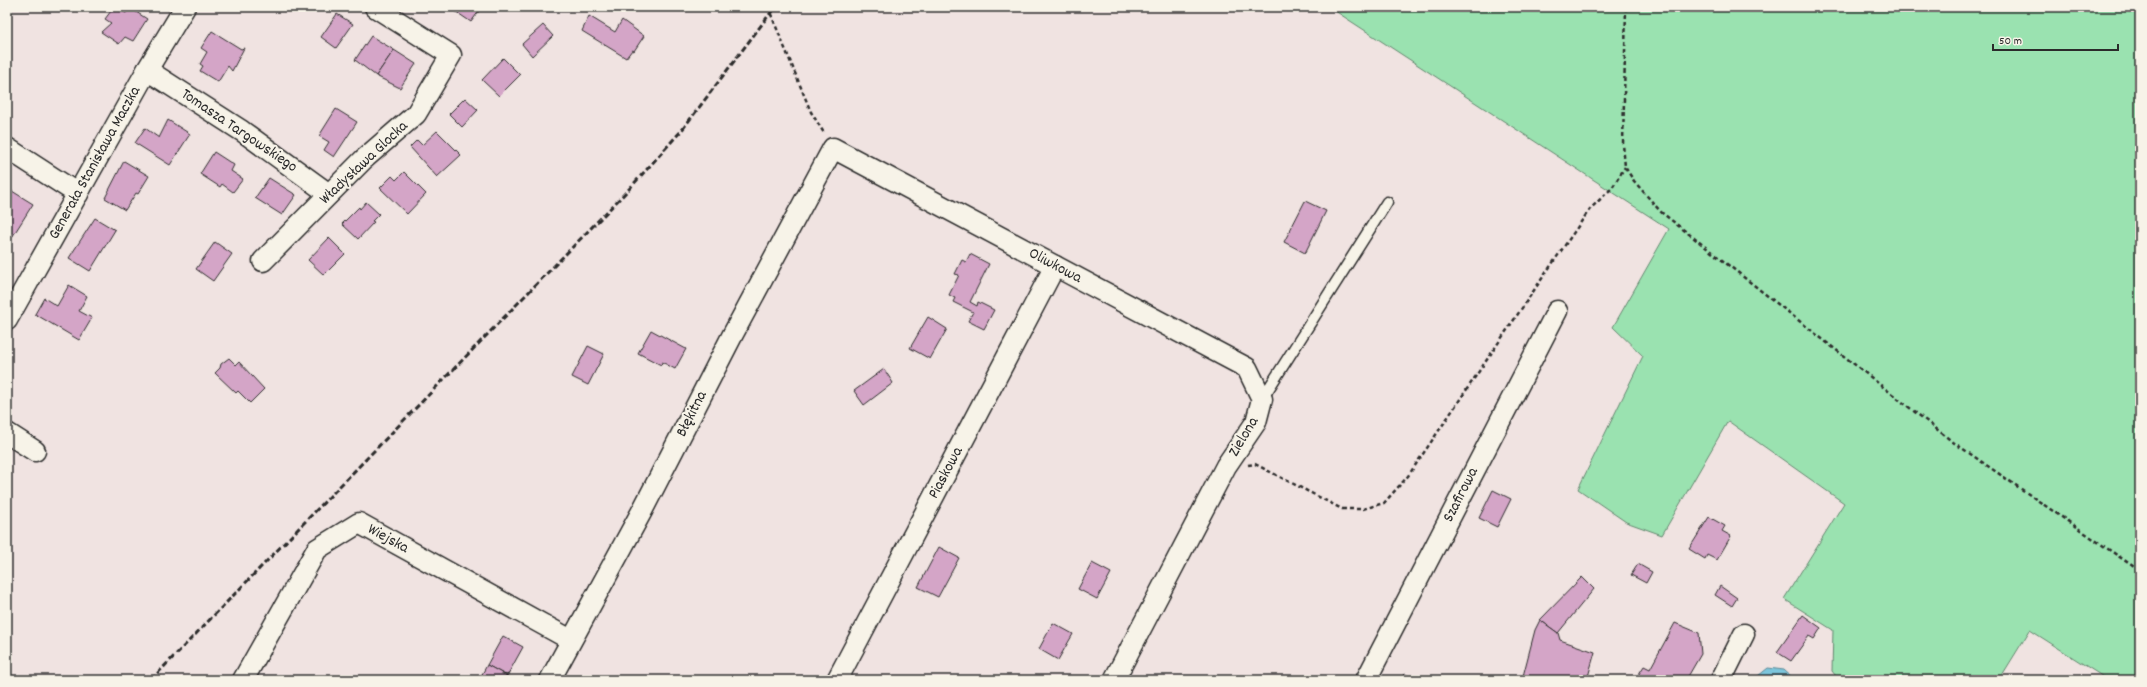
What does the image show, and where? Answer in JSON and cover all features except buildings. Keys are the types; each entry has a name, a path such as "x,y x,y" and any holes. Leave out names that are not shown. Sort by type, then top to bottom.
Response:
{"street":[{"name":"Generała Stanisława Maczka","path":"7,320 147,70 185,7"},
{"name":"Władysława Glocka","path":"263,261 364,159 416,114 451,55 375,7"},
{"name":"Tomasza Targowskiego","path":"147,70 242,131 330,194"},
{"path":"7,148 78,194"},
{"name":"Oliwkowa","path":"833,148 1247,368 1262,399"},
{"name":"Błękitna","path":"550,680 642,511 733,334 833,148"},
{"name":"Piaskowa","path":"838,680 1055,266"},
{"name":"Szafirowa","path":"1366,680 1557,311"},
{"name":"Zielona","path":"1114,680 1226,466 1256,422 1262,399"},
{"path":"7,433 35,451"},
{"name":"Wiejska","path":"243,680 317,549 359,523 571,640"},
{"path":"1721,680 1744,634"}],"lane":[{"name":"Zielona","path":"1262,399 1387,202"}],"path":[{"path":"768,7 811,112 833,148"},
{"path":"1626,7 1623,144 1625,167 1634,181 1661,212 1953,442 2140,571"},
{"path":"1226,466 1255,464 1342,508 1364,509 1384,502 1408,476 1542,277 1590,209 1612,188 1625,167"}],"green space":[{"path":"1329,7 2140,7 2140,680 2108,680 2030,630 1999,680 1839,680 1832,671 1833,630 1784,599 1844,503 1728,421 1662,535 1626,522 1578,489 1643,356 1613,327 1669,229"}],"water":[{"path":"1768,668 1784,670 1795,680 1753,680"}],"railway":[{"path":"151,680 630,188 682,130 775,7"}]}
